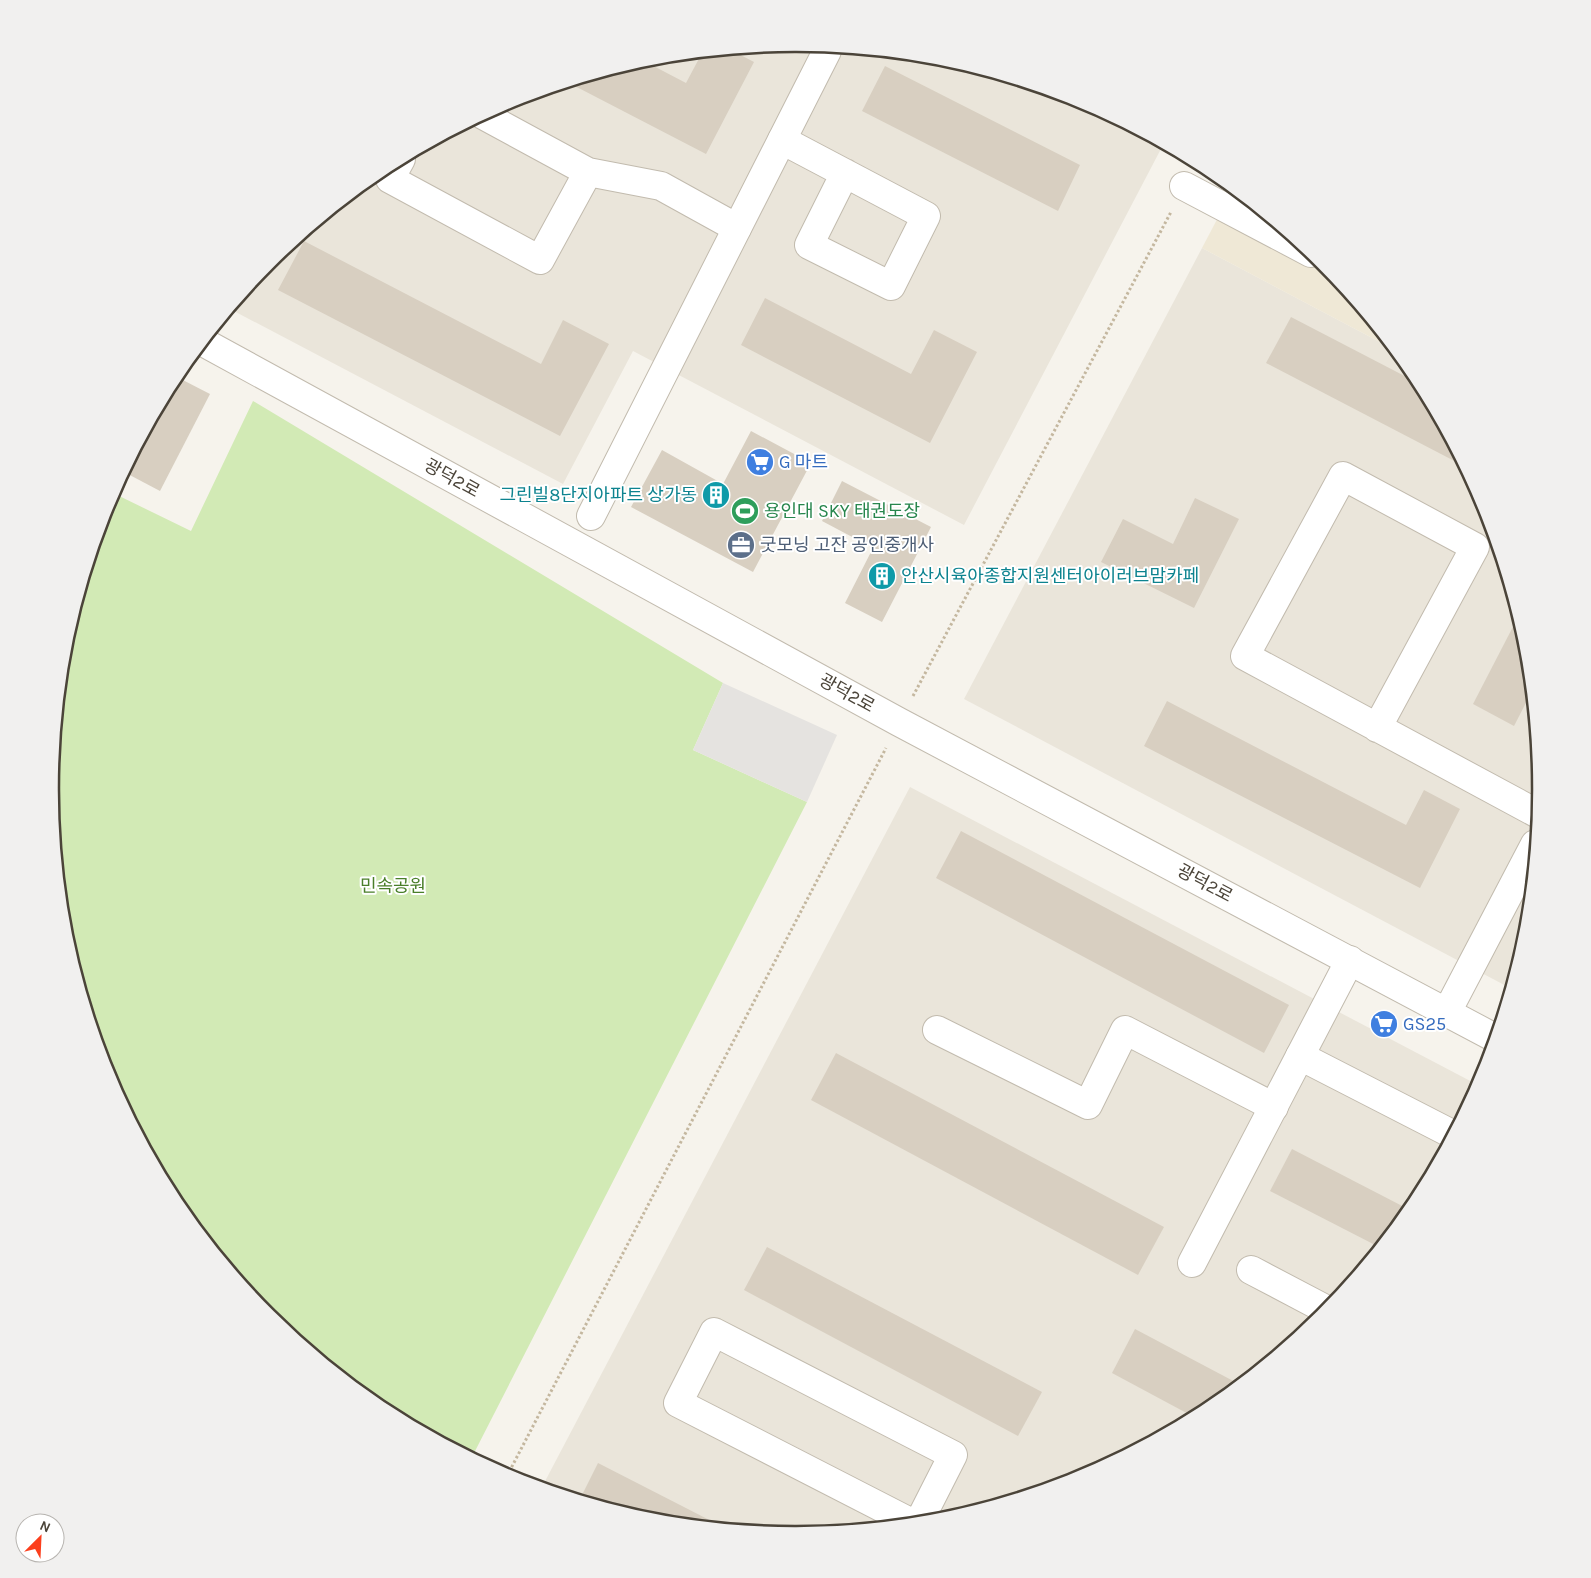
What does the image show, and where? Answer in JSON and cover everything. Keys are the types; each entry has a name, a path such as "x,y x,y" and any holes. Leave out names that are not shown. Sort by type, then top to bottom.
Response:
{"street":[{"path":"592,516 826,53"},
{"path":"490,119 588,172 661,186 738,228"},
{"path":"782,140 845,173"},
{"path":"394,172 390,179 540,260 588,172"},
{"path":"1184,186 1286,240"},
{"name":"광덕2로","path":"208,345 899,722 1490,1035"},
{"path":"1377,728 1475,547 1343,476 1245,656 1377,728 1531,810"},
{"path":"1447,1012 1528,857"},
{"path":"1192,1263 1350,960"},
{"path":"937,1030 1088,1105 1125,1030 1274,1106"},
{"path":"1300,1056 1447,1131"},
{"path":"1251,1270 1320,1306"},
{"path":"913,1515 678,1403 714,1332 953,1455 926,1513"}],"path":[{"path":"511,1468 899,722 1184,186"}],"shaded area":[{"path":"796,52 892,59 986,78 1032,92 1121,128 1161,149 964,525 633,351 563,484 235,312 275,268 310,235 386,177 427,151 470,128 559,92 605,78 652,67 699,59 747,54"},
{"path":"1230,195 1281,235 1316,268 1349,303 1381,343 1202,248"},
{"path":"1202,248 1381,343 1408,380 1433,421 1456,463 1476,507 1493,552 1507,598 1518,645 1526,693 1532,789 1526,885 1518,933 1505,986 964,699"},
{"path":"723,683 837,735 807,802 693,750"},
{"path":"910,787 1471,1081 1456,1115 1408,1198 1349,1275 1316,1310 1281,1343 1205,1401 1164,1427 1121,1450 1077,1469 1032,1486 986,1500 939,1511 892,1519 796,1526 747,1524 699,1519 652,1511 605,1500 545,1481"}],"green space":[{"name":"민속공원","path":"253,401 723,683 693,750 807,802 475,1452 427,1427 347,1373 310,1343 242,1275 183,1198 158,1157 135,1115 115,1071 98,1026 84,980 73,933 65,885 61,837 59,789 61,741 65,693 73,645 84,598 98,552 120,496 191,531"}],"building":[{"path":"740,55 754,62 706,154 576,87 655,67 686,83 699,59"},
{"path":"885,66 1080,165 1058,211 862,111"},
{"path":"304,241 541,364 563,320 609,344 560,436 278,290"},
{"path":"765,298 911,374 934,330 977,352 930,443 741,345"},
{"path":"1291,317 1405,376 1455,461 1266,363"},
{"path":"183,380 210,394 160,491 130,475 158,421"},
{"name":"그린빌8단지아파트 상가동","path":"751,431 811,463 753,572 631,507 662,450 723,484"},
{"name":"안산시육아종합지원센터아이러브맘카페","path":"842,481 931,527 882,622 845,603 873,548 822,521"},
{"path":"1195,498 1239,519 1194,608 1101,562 1123,519 1173,544"},
{"path":"1513,626 1527,701 1514,726 1473,704"},
{"path":"1167,701 1406,825 1424,790 1460,809 1420,888 1144,746"},
{"path":"961,831 1289,1005 1264,1053 936,878"},
{"path":"836,1053 1164,1227 1138,1275 811,1100"},
{"path":"1292,1149 1402,1206 1374,1244 1270,1191"},
{"path":"767,1247 1042,1392 1018,1436 744,1290"},
{"path":"1135,1329 1233,1381 1186,1413 1112,1373"},
{"path":"598,1463 710,1520 652,1511 583,1493"}],"place":[{"name":"G 마트","path":"760,462"},
{"name":"그린빌8단지아파트 상가동","path":"716,495"},
{"name":"용인대 SKY 태권도장","path":"745,511"},
{"name":"굿모닝 고잔 공인중개사","path":"741,545"},
{"name":"안산시육아종합지원센터아이러브맘카페","path":"882,576"},
{"name":"GS25","path":"1384,1024"}]}
